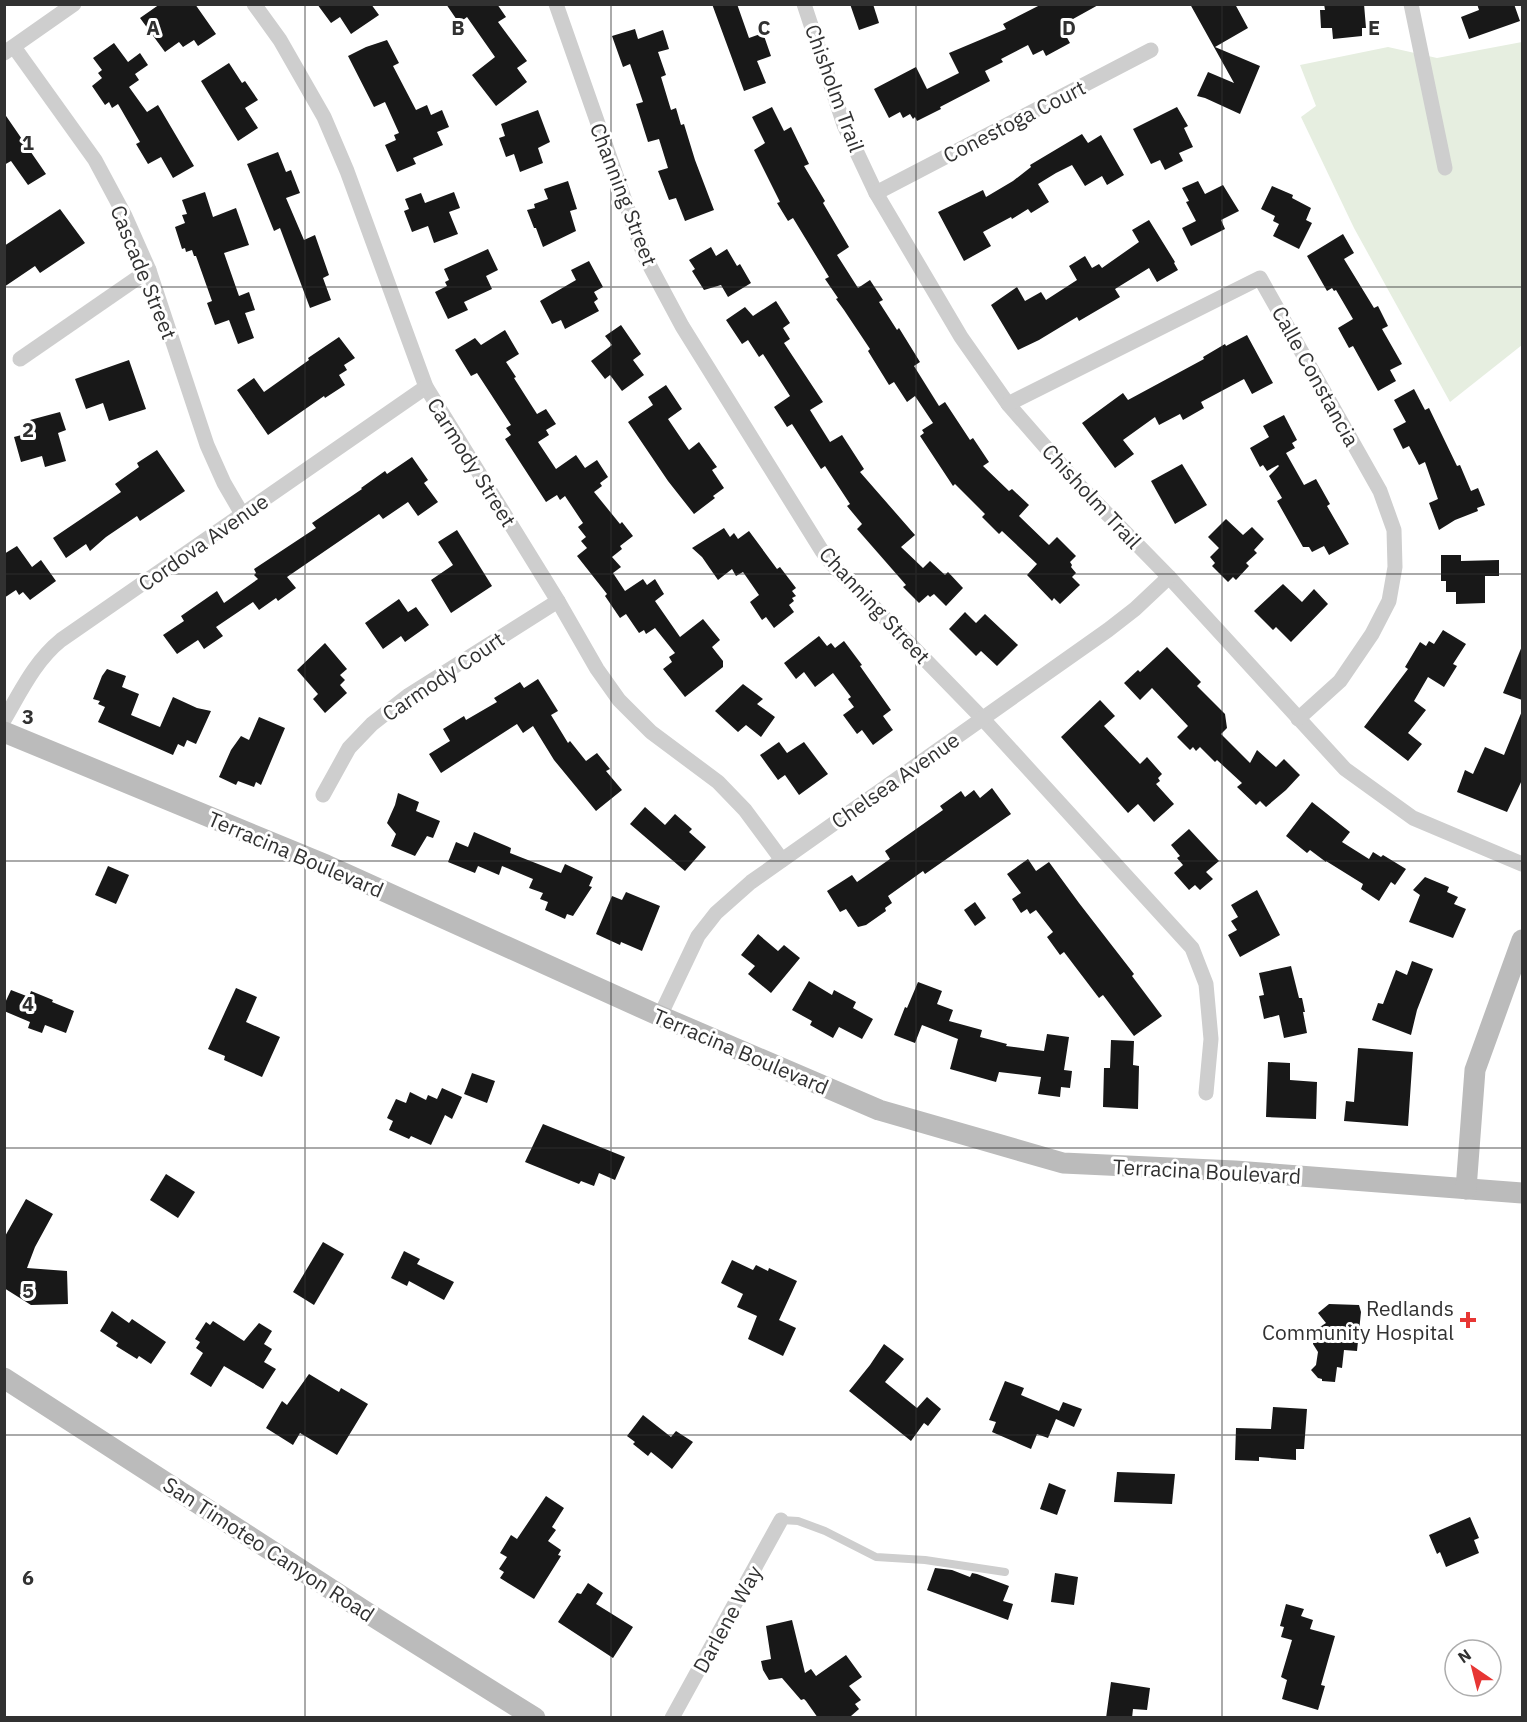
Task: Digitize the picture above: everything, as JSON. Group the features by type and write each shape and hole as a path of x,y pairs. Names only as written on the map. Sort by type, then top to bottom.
{"main road":[{"name":"Terracina Boulevard","path":"4,732 326,865 660,1016 879,1110 1063,1163 1235,1171 1522,1193"},
{"path":"1466,1189 1475,1070 1522,940"},
{"name":"San Timoteo Canyon Road","path":"4,1377 377,1619 535,1718"}],"street":[{"path":"9,50 74,4"},
{"name":"Carmody Street","path":"254,4 280,40 324,117 347,171 426,387 558,601 597,669 619,700 651,732 718,782 745,810 782,860"},
{"name":"Channing Street","path":"556,4 644,255 682,326 822,551 982,718 1192,948 1206,984 1211,1039 1206,1093"},
{"name":"Chisholm Trail","path":"804,4 844,125 876,193 961,337 1008,404 1076,482 1169,577 1345,770 1413,818 1522,864"},
{"path":"1411,4 1445,168"},
{"name":"Cascade Street","path":"9,50 95,160 125,216 149,270 207,445 224,483 242,514"},
{"name":"Conestoga Court","path":"876,193 1152,50"},
{"path":"20,359 149,270"},
{"name":"Calle Constancia","path":"1008,404 1260,278 1380,491 1394,530 1395,567 1389,601 1372,634 1340,681 1298,719"},
{"name":"Cordova Avenue","path":"4,720 37,664 49,650 426,387"},
{"name":"Chelsea Avenue","path":"660,1016 698,936 716,913 751,882 1108,630 1135,609 1169,577"},
{"name":"Carmody Court","path":"323,795 349,748 372,724 409,695 558,601"},
{"name":"Darlene Way","path":"672,1718 781,1520"}],"lane":[{"path":"781,1520 798,1521 825,1531 876,1557 925,1560 1005,1572"}],"shaded area":[{"path":"1522,42 1522,345 1450,402 1354,228 1301,117 1316,106 1300,65 1388,47 1437,58"}],"building":[{"path":"160,4 195,4 216,34 198,46 194,40 183,47 179,42 165,52 140,18"},
{"path":"317,4 371,4 379,15 351,34 340,17 331,23"},
{"path":"446,4 497,4 506,17 498,22 527,61 517,68 527,82 496,106 472,75 495,57 467,17 459,23"},
{"path":"712,4 737,4 749,38 763,33 771,56 757,61 766,83 744,91"},
{"path":"850,4 873,4 879,23 859,30"},
{"path":"1042,4 1100,4 1064,24 1068,33 1065,34 1070,43 1046,56 1043,50 1033,55 1028,45 1001,59 1003,62 985,71 990,81 940,107 941,109 917,121 910,114 903,118 900,112 889,118 874,89 916,67 927,89 959,73 949,53 1006,29 1003,24"},
{"path":"1190,4 1235,4 1248,28 1215,47 1260,66 1240,114 1197,96 1208,72 1234,83"},
{"path":"1324,4 1364,4 1366,28 1362,28 1362,36 1333,39 1332,28 1321,28 1320,10 1325,10"},
{"path":"1477,4 1514,4 1520,21 1469,39 1461,17 1479,10"},
{"path":"635,29 638,39 663,30 669,49 658,52 666,75 661,77 671,110 676,108 681,125 684,124 714,210 685,221 676,198 669,200 658,171 668,168 659,139 648,142 636,104 643,102 630,64 623,67 612,36"},
{"path":"387,40 399,63 393,66 416,110 427,105 431,115 442,110 449,127 437,132 443,145 413,158 416,164 397,172 385,145 396,140 394,135 399,133 385,102 374,107 348,56"},
{"path":"114,43 128,62 140,53 148,65 135,74 139,80 129,87 147,112 158,105 194,166 173,178 161,157 148,164 136,144 140,142 118,104 112,108 109,102 105,105 92,86 102,78 98,73 102,70 93,58"},
{"path":"229,63 242,83 245,81 258,100 245,108 258,128 238,141 201,81"},
{"path":"772,107 784,131 791,127 809,164 804,166 849,247 837,255 858,288 870,280 883,300 879,302 897,330 899,328 920,362 914,366 939,406 945,402 970,440 973,438 989,462 983,466 1009,491 1012,489 1029,505 1019,516 1049,545 1057,537 1076,556 1070,562 1076,573 1072,577 1080,585 1060,604 1054,598 1052,601 1027,575 1037,564 1002,531 999,534 982,517 985,514 955,484 953,486 920,436 924,433 922,430 933,423 915,396 907,402 894,382 889,385 868,351 870,349 836,299 838,298 825,279 829,277 793,218 788,221 777,203 780,202 754,150 765,143 752,117"},
{"path":"1177,107 1188,126 1184,128 1193,147 1179,153 1183,161 1165,170 1160,160 1151,164 1133,129"},
{"path":"538,110 550,142 538,148 543,163 520,172 514,154 506,157 499,138 505,136 501,124"},
{"path":"4,113 46,174 28,185 11,161 4,165"},
{"path":"1082,134 1088,143 1101,135 1124,175 1107,185 1102,176 1085,186 1072,165 1056,173 1038,184 1049,202 1031,213 1028,209 983,232 991,246 964,261 938,212 983,190 986,197 1013,181 1031,167 1030,165"},
{"path":"278,152 286,172 291,170 300,193 286,198 304,240 315,235 329,275 323,278 331,300 310,308 280,228 274,231 247,164"},
{"path":"568,181 577,209 570,211 576,231 543,247 527,210 535,208 534,204 548,199 544,189"},
{"path":"1198,181 1205,194 1223,185 1239,211 1221,220 1225,229 1191,246 1182,228 1196,221 1182,188"},
{"path":"1272,186 1293,195 1292,198 1311,208 1306,220 1312,223 1299,249 1273,236 1279,224 1273,221 1275,216 1261,209"},
{"path":"205,192 213,217 236,208 249,245 224,253 239,296 249,292 255,310 245,313 254,338 238,344 229,320 215,325 207,303 212,301 196,256 192,250 186,252 185,248 182,249 175,227 185,223 182,215 187,214 182,200"},
{"path":"454,192 460,208 449,212 458,234 434,243 428,226 412,232 404,211 409,209 405,199 421,193 425,203"},
{"path":"60,209 85,243 40,273 35,266 4,287 4,246"},
{"path":"1149,220 1178,270 1157,282 1149,268 1115,289 1120,297 1079,321 1077,317 1018,350 991,305 1017,287 1025,301 1041,292 1046,300 1077,280 1069,266 1085,256 1092,268 1099,264 1102,268 1139,242 1132,230"},
{"path":"1343,234 1354,253 1344,259 1374,308 1378,306 1388,326 1382,329 1402,364 1390,370 1396,381 1378,391 1353,346 1349,348 1338,328 1353,319 1336,290 1332,288 1327,291 1307,256"},
{"path":"711,247 716,256 727,249 737,266 740,264 751,283 728,297 721,285 704,290 692,271 695,269 689,260"},
{"path":"488,249 498,270 486,276 492,289 464,302 468,310 448,319 435,292 447,286 445,282 449,280 444,269"},
{"path":"589,261 603,287 594,292 598,299 594,302 599,311 565,329 561,320 552,324 540,301 576,280 571,270"},
{"path":"776,301 790,323 783,328 790,339 784,343 823,402 810,410 830,442 842,435 864,469 860,472 915,535 901,547 923,568 930,561 945,575 948,572 963,588 946,606 934,594 930,597 928,595 919,603 903,587 906,585 857,529 862,524 847,506 850,504 825,466 821,469 792,424 787,427 774,407 790,396 763,354 759,357 748,340 742,344 726,320 745,307 753,316"},
{"path":"621,325 641,354 633,360 644,375 622,391 610,375 605,379 591,361 612,345 605,336"},
{"path":"505,330 519,354 506,362 516,377 514,378 537,414 546,409 556,424 546,430 549,435 538,442 556,469 576,455 585,468 597,460 608,477 594,492 633,536 620,546 622,549 612,557 621,567 613,573 625,591 643,579 647,585 655,579 664,594 655,601 680,637 703,619 720,640 712,647 723,661 723,667 685,697 663,669 672,662 669,657 675,653 655,628 646,634 644,630 639,633 626,614 620,618 605,596 607,594 577,556 587,548 581,541 586,537 578,527 583,523 565,496 560,500 557,495 546,502 505,439 511,435 506,428 511,425 477,373 471,376 455,350 475,338 481,345"},
{"path":"1247,335 1273,383 1252,394 1244,379 1201,402 1204,408 1183,420 1180,414 1159,425 1155,417 1123,440 1134,454 1115,468 1082,423 1123,393 1128,400 1204,359 1203,357 1225,344 1226,346"},
{"path":"339,337 355,358 344,365 347,370 339,375 345,385 325,398 324,396 268,435 237,390 254,378 264,392"},
{"path":"129,360 146,409 109,421 103,403 86,409 75,379"},
{"path":"666,385 682,409 668,419 689,450 699,442 717,467 712,470 724,488 694,514 668,481 628,422 653,405 648,397"},
{"path":"1414,389 1425,410 1429,408 1457,466 1460,465 1471,491 1478,488 1485,505 1477,508 1478,511 1455,520 1439,530 1429,503 1438,499 1425,462 1419,465 1409,446 1403,449 1393,429 1406,422 1394,400"},
{"path":"60,412 66,430 58,433 66,461 45,467 42,456 21,462 14,437 29,433 27,426 31,425 30,420"},
{"path":"1284,415 1297,440 1292,443 1295,448 1286,453 1304,485 1316,479 1330,504 1327,506 1349,544 1329,555 1324,546 1312,552 1309,547 1303,547 1277,501 1282,498 1269,476 1279,466 1267,471 1263,465 1260,467 1250,448 1269,437 1263,426"},
{"path":"157,450 185,491 140,521 137,516 90,551 86,544 66,558 53,538 121,492 115,484 139,467 137,463"},
{"path":"412,457 428,480 424,483 438,502 418,516 408,502 383,519 379,514 287,577 296,588 278,601 276,598 259,610 253,602 216,627 223,636 204,649 198,640 177,654 163,635 184,621 181,616 217,591 224,603 258,579 254,575 256,573 254,569 316,528 312,523 385,471 387,474"},
{"path":"1182,464 1207,505 1175,524 1151,481"},
{"path":"1226,519 1243,535 1252,527 1264,539 1254,550 1257,553 1246,563 1249,566 1236,580 1233,577 1228,582 1212,566 1215,563 1210,557 1219,548 1208,537"},
{"path":"724,528 730,537 734,533 738,539 749,531 777,569 780,567 796,588 792,591 796,596 792,598 794,601 789,605 794,612 774,628 766,617 762,620 750,602 759,595 743,572 736,576 732,569 718,580 702,557 692,548"},
{"path":"457,530 492,586 451,613 431,580 453,565 438,542"},
{"path":"17,546 32,567 41,560 56,581 30,600 23,592 19,595 16,590 4,598 4,554"},
{"path":"1441,555 1461,555 1461,561 1499,560 1499,576 1485,576 1485,603 1456,604 1456,592 1446,592 1446,581 1441,581"},
{"path":"1283,584 1302,602 1314,589 1328,604 1291,642 1276,627 1273,630 1254,611"},
{"path":"399,599 408,612 416,607 429,625 405,642 401,636 383,649 365,623"},
{"path":"965,612 976,623 985,614 1018,645 997,666 981,651 976,656 949,629"},
{"path":"1443,630 1466,644 1453,664 1457,666 1444,687 1428,677 1414,701 1426,710 1408,733 1422,744 1408,761 1364,727 1408,669 1405,667 1420,642 1426,646 1429,641 1434,644"},
{"path":"819,636 827,646 831,643 835,648 844,641 891,710 883,716 893,730 873,745 862,730 857,734 843,715 854,707 848,699 851,697 833,673 815,687 804,672 796,679 784,663"},
{"path":"325,643 347,669 340,675 345,680 340,685 347,693 325,713 313,699 318,694 297,670"},
{"path":"1522,646 1522,700 1503,693"},
{"path":"1167,647 1201,682 1197,686 1225,714 1227,728 1221,734 1250,763 1257,750 1276,767 1284,759 1300,775 1266,807 1260,801 1256,805 1237,787 1242,783 1217,760 1215,762 1200,747 1196,751 1193,747 1190,750 1177,737 1188,726 1152,688 1140,700 1124,683 1138,670 1140,672"},
{"path":"107,669 126,676 122,687 139,694 131,715 160,727 173,697 197,708 211,711 196,744 187,740 184,747 178,744 173,755 98,722 105,707 98,704 100,701 93,699"},
{"path":"538,679 558,711 551,715 568,743 570,741 586,761 597,753 610,769 606,771 622,790 596,811 554,760 533,726 523,733 517,724 441,773 429,754 450,741 443,729 464,716 466,720 497,702 494,698 520,682 524,688"},
{"path":"743,684 763,699 757,704 775,717 761,737 746,725 738,732 715,711"},
{"path":"1100,700 1115,716 1104,726 1140,764 1147,757 1162,774 1158,778 1160,781 1156,784 1174,804 1154,822 1138,804 1128,813 1061,737"},
{"path":"1522,711 1522,780 1507,812 1457,792 1465,770 1473,774 1485,747 1504,755"},
{"path":"259,717 285,728 261,785 256,782 254,787 238,781 236,785 219,777 231,750 241,736 249,740"},
{"path":"779,742 787,753 804,742 828,774 799,795 785,775 778,780 760,755"},
{"path":"992,788 1011,814 925,874 923,871 888,896 892,903 885,908 886,911 866,925 858,927 846,909 840,912 827,891 852,875 857,882 890,859 885,851 943,810 940,806 961,791 965,797 974,790 980,798"},
{"path":"398,793 419,802 416,811 440,821 433,838 427,836 415,856 391,846 396,834 387,823"},
{"path":"1312,802 1350,832 1342,842 1369,859 1373,852 1381,857 1383,855 1406,869 1395,885 1391,882 1379,901 1361,889 1363,884 1310,850 1307,853 1286,836"},
{"path":"645,807 665,825 675,814 692,829 689,832 706,847 685,871 630,824"},
{"path":"1189,829 1219,861 1206,872 1213,879 1200,890 1195,885 1189,890 1174,873 1183,865 1177,858 1180,856 1171,845"},
{"path":"474,832 511,848 510,853 561,873 565,864 593,877 589,886 592,887 573,916 567,914 565,919 545,910 548,902 540,899 543,893 529,888 533,879 502,866 499,875 478,866 475,873 448,862 456,842 468,847"},
{"path":"1028,859 1036,871 1049,862 1134,974 1132,976 1162,1016 1134,1036 1103,995 1099,998 1064,952 1060,955 1047,937 1053,932 1036,910 1030,914 1027,909 1021,913 1012,899 1021,893 1007,874"},
{"path":"108,866 129,875 116,904 95,895"},
{"path":"1425,877 1449,887 1447,892 1458,897 1454,904 1466,909 1453,938 1409,922 1420,895 1413,890"},
{"path":"1257,890 1280,935 1240,957 1228,935 1237,930 1231,921 1238,917 1231,905"},
{"path":"626,892 660,906 642,951 621,942 620,945 596,934 612,896 622,900"},
{"path":"975,902 986,918 975,926 964,910"},
{"path":"758,934 778,951 784,945 800,958 771,993 748,974 755,966 741,955"},
{"path":"1412,961 1433,969 1417,1010 1411,1035 1372,1020 1378,1003 1383,1004 1396,970 1407,975"},
{"path":"1291,966 1299,998 1302,998 1307,1033 1284,1038 1279,1015 1264,1019 1259,996 1264,995 1259,973"},
{"path":"809,981 832,995 834,990 856,1002 853,1008 873,1019 862,1039 839,1027 833,1038 810,1025 812,1021 792,1010"},
{"path":"918,982 942,991 937,1004 953,1010 949,1021 982,1030 980,1037 1007,1044 1006,1046 1044,1051 1047,1034 1069,1037 1064,1070 1072,1071 1070,1088 1061,1087 1060,1097 1038,1094 1041,1077 999,1072 996,1082 950,1069 958,1039 922,1025 915,1043 894,1035"},
{"path":"236,988 257,997 246,1022 280,1037 262,1077 224,1060 225,1056 208,1049"},
{"path":"11,990 29,997 31,991 74,1011 66,1033 45,1025 42,1033 28,1028 30,1022 4,1011 4,1005"},
{"path":"1111,1040 1134,1041 1133,1065 1139,1066 1138,1109 1103,1107 1104,1068 1110,1068"},
{"path":"1358,1048 1413,1052 1408,1126 1344,1121 1346,1101 1354,1102"},
{"path":"1268,1062 1290,1063 1290,1080 1317,1082 1316,1119 1266,1117"},
{"path":"472,1073 495,1081 487,1103 464,1094"},
{"path":"442,1088 462,1097 452,1119 445,1115 431,1145 389,1130 393,1121 387,1118 396,1099 406,1103 410,1092 426,1100 428,1095 437,1099"},
{"path":"543,1124 625,1157 615,1180 599,1173 594,1186 581,1181 579,1184 525,1162"},
{"path":"166,1174 195,1192 178,1218 150,1200"},
{"path":"26,1199 53,1214 35,1247 27,1268 67,1271 68,1304 31,1305 4,1288 4,1238"},
{"path":"323,1242 344,1254 314,1305 293,1292"},
{"path":"404,1251 420,1259 417,1264 454,1282 444,1300 409,1281 407,1286 391,1278"},
{"path":"732,1260 753,1270 756,1265 768,1271 769,1268 797,1281 779,1320 796,1328 783,1356 748,1339 757,1316 737,1307 743,1294 721,1283"},
{"path":"1329,1304 1359,1305 1361,1312 1357,1351 1344,1350 1342,1368 1337,1367 1335,1382 1322,1381 1311,1370 1316,1365 1318,1352 1313,1344 1314,1331 1326,1323 1318,1313"},
{"path":"112,1311 129,1323 132,1319 166,1342 151,1364 139,1356 137,1359 116,1346 118,1343 100,1331"},
{"path":"213,1321 244,1341 259,1323 272,1331 264,1344 272,1349 264,1362 276,1369 263,1389 224,1366 211,1387 190,1374 203,1353 196,1348 200,1342 195,1339 206,1322 210,1325"},
{"path":"884,1344 904,1359 885,1382 917,1408 927,1397 941,1409 928,1426 924,1423 911,1441 849,1391"},
{"path":"309,1374 339,1392 341,1388 368,1404 337,1455 300,1433 293,1445 266,1428 282,1401 287,1405"},
{"path":"1005,1381 1024,1388 1021,1395 1059,1411 1063,1402 1082,1409 1074,1427 1056,1419 1048,1438 1037,1434 1031,1449 992,1432 996,1422 989,1420"},
{"path":"1273,1407 1307,1409 1304,1449 1296,1449 1296,1460 1259,1457 1259,1461 1235,1460 1236,1428 1271,1429"},
{"path":"643,1415 671,1437 676,1431 693,1442 672,1469 651,1452 648,1456 627,1436"},
{"path":"1117,1472 1175,1474 1172,1504 1114,1502"},
{"path":"1049,1483 1066,1490 1057,1515 1040,1509"},
{"path":"546,1496 564,1508 552,1527 556,1530 548,1541 561,1550 558,1555 561,1556 534,1599 500,1578 504,1572 499,1569 507,1557 500,1553 511,1535 517,1539"},
{"path":"1470,1517 1479,1538 1474,1540 1479,1553 1446,1567 1440,1552 1437,1554 1429,1535"},
{"path":"935,1568 952,1570 970,1577 972,1573 977,1574 1009,1586 1003,1601 1013,1604 1008,1620 927,1590"},
{"path":"1055,1573 1078,1577 1074,1605 1051,1602"},
{"path":"588,1583 603,1593 596,1604 633,1627 613,1658 558,1622 577,1593 581,1594"},
{"path":"1286,1604 1304,1609 1301,1616 1313,1620 1310,1629 1335,1636 1321,1685 1325,1686 1318,1710 1282,1699 1287,1680 1281,1677 1292,1640 1281,1637 1284,1627 1280,1626"},
{"path":"792,1620 805,1673 811,1669 816,1676 846,1655 862,1677 849,1686 861,1700 855,1704 859,1709 851,1716 818,1718 806,1701 801,1700 782,1678 769,1680 761,1661 771,1659 766,1626"},
{"path":"1111,1682 1150,1688 1147,1710 1133,1709 1132,1718 1106,1718"}],"place":[{"name":"Redlands Community Hospital","path":"1468,1320"}]}
